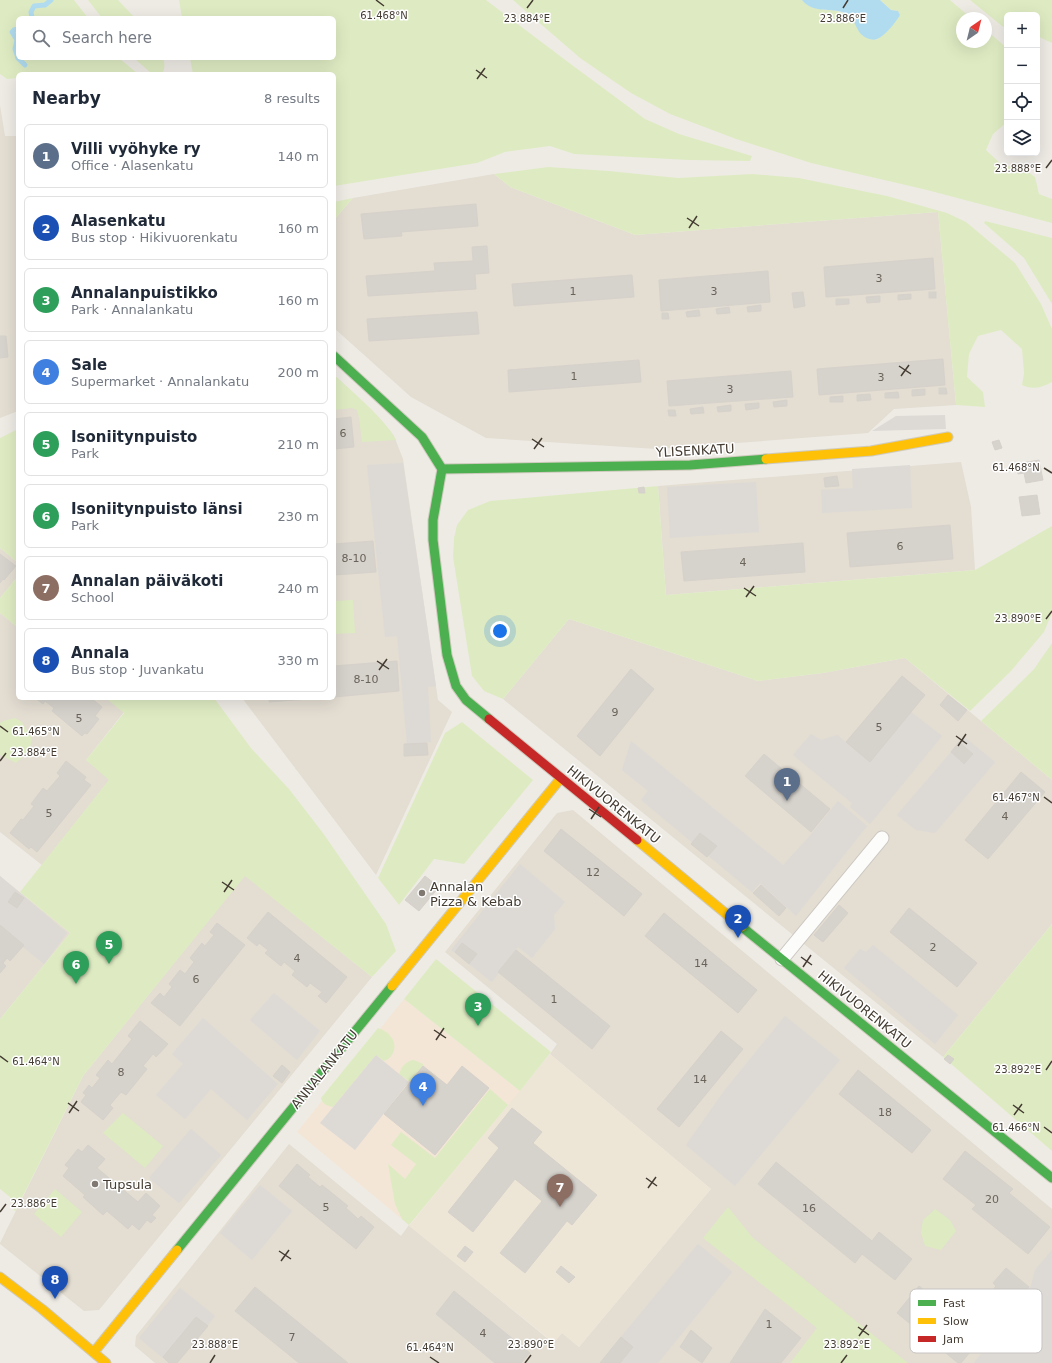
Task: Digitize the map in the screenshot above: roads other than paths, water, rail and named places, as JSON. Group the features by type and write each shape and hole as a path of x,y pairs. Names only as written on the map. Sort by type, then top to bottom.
{"street":[{"path":"336,358 422,437 442,469"},
{"name":"YLISENKATU","path":"442,469 690,465 871,451 948,437"},
{"name":"HIKIVUORENKATU","path":"442,469 433,520 433,540 448,655 456,686 466,700 1052,1178"},
{"name":"ANNALANKATU","path":"93,1358 561,778"},
{"path":"782,959 882,838"},
{"path":"0,1277 93,1358 106,1363"}],"water":[{"path":"802,0 880,0 891,10 898,11 900,15 887,32 875,40 862,35 853,20 847,14 810,7"}],"waterway":[{"path":"32,16 31,12 34,6 45,5 51,0"},
{"path":"16,30 12,32 16,38"},
{"path":"16,44 16,52"},
{"path":"20,60 25,65"}],"place":[{"name":"Villi vyöhyke ry","path":"787,801"},
{"name":"Annalan Pizza & Kebab","path":"422,893"},
{"name":"Alasenkatu","path":"738,938"},
{"name":"Isoniitynpuisto","path":"109,964"},
{"name":"Isoniitynpuisto länsi","path":"76,984"},
{"name":"Annalanpuistikko","path":"478,1026"},
{"name":"Sale","path":"423,1106"},
{"name":"Tupsula","path":"95,1184"},
{"name":"Annalan päiväkoti","path":"560,1207"},
{"name":"Annala","path":"55,1299"}]}
